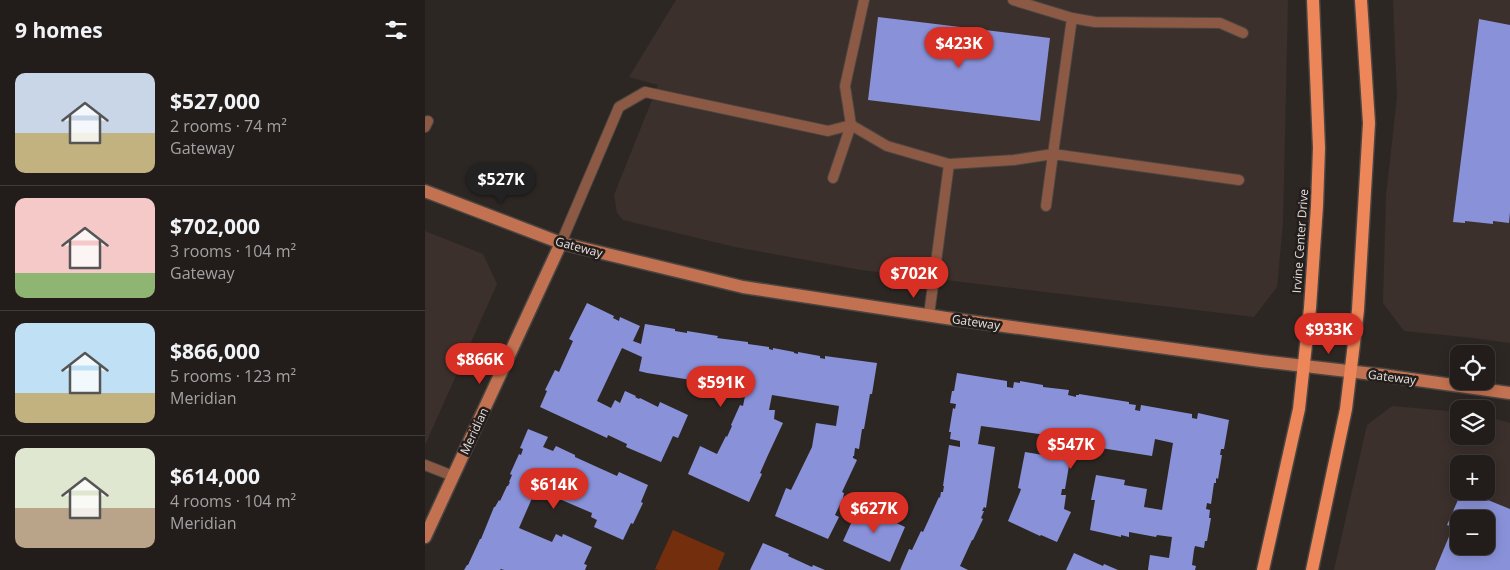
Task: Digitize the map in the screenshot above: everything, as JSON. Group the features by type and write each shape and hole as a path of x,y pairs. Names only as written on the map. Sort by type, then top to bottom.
{"main road":[{"name":"Irvine Center Drive","path":"1263,570 1299,409 1305,366 1317,206 1319,148 1313,0"},
{"path":"1312,570 1346,409 1358,310 1369,123 1361,0"}],"street":[{"name":"Gateway","path":"425,191 561,244 743,287 1261,361 1510,393"},
{"name":"Meridian","path":"425,537 561,244"}],"lane":[{"path":"833,178 851,125 845,86 864,0"},
{"path":"1013,0 1073,18 1095,22 1220,23 1243,33"},
{"path":"1046,206 1073,18"},
{"path":"561,244 619,107 645,92 828,131 851,125 887,146 949,164 1014,160 1053,154 1239,180"},
{"path":"929,315 949,164"},
{"path":"425,465 453,476"}],"shaded area":[{"path":"676,0 1288,0 1283,223 1277,287 1254,317 861,270 735,247 623,220 617,213 614,195 658,85 629,77"},
{"path":"1393,0 1510,0 1510,343 1404,331 1383,303 1386,196 1397,97"},
{"path":"425,231 483,254 497,284 425,445"},
{"path":"1392,406 1450,411 1450,445 1495,445 1495,419 1510,423 1510,570 1334,570 1367,425"},
{"path":"673,530 725,553 718,570 655,569"}],"building":[{"path":"878,17 1050,38 1040,121 868,100"},
{"path":"1479,19 1510,25 1509,223 1493,221 1493,224 1465,221 1465,223 1453,222"},
{"path":"587,303 614,316 613,318 619,321 620,317 640,326 633,341 641,344 645,324 687,333 687,331 718,336 717,338 748,342 748,344 769,347 769,349 773,350 773,348 798,354 798,352 820,356 820,358 825,359 825,356 877,363 859,449 855,448 853,456 857,460 842,492 844,493 843,498 835,515 839,517 828,539 775,516 786,488 791,490 812,447 816,423 836,426 839,406 772,395 769,410 775,410 774,419 783,423 749,502 688,474 700,446 717,454 727,437 740,405 743,406 748,373 725,369 723,385 647,373 639,371 642,357 622,348 597,401 611,408 615,400 620,403 625,391 658,407 660,402 688,415 678,438 673,436 661,462 626,447 627,444 608,435 607,438 540,407 547,391 545,390 555,370 559,372 573,341 569,339"},
{"path":"957,373 1007,381 1007,387 1013,388 1014,382 1020,383 1020,381 1043,385 1043,387 1069,390 1068,395 1076,397 1079,394 1129,402 1129,404 1136,405 1135,410 1140,411 1141,405 1192,414 1192,418 1197,419 1198,413 1229,420 1224,449 1221,449 1220,455 1222,455 1218,479 1216,478 1216,483 1214,483 1211,504 1207,503 1206,509 1210,510 1209,518 1211,518 1207,541 1205,541 1204,548 1195,546 1194,550 1192,565 1196,566 1195,570 1148,570 1150,555 1169,558 1172,537 1157,535 1156,537 1129,532 1129,537 1121,535 1121,537 1090,530 1095,500 1091,500 1096,475 1125,480 1124,485 1147,489 1144,507 1162,510 1173,443 1155,439 1152,456 1069,443 1069,447 1072,448 1065,489 1062,489 1061,495 1066,495 1064,509 1071,512 1057,542 1008,521 1021,489 1018,488 1025,452 1043,455 1046,435 981,426 978,444 995,447 986,508 984,507 982,511 984,511 981,518 983,519 960,566 968,570 900,570 909,549 912,550 921,531 923,532 940,498 941,492 943,492 949,445 960,447 960,441 950,439 951,432 949,432 953,408 955,409 956,404 950,403"},
{"path":"528,429 548,437 543,447 553,451 556,446 617,476 619,472 648,485 641,502 643,503 623,540 594,527 597,520 591,517 592,513 536,489 519,528 552,542 556,534 562,537 563,534 592,547 584,564 587,565 585,570 464,570 481,539 494,507 500,501 510,482 512,475 510,474 519,454 521,455 523,449 520,448"},
{"path":"1458,500 1488,500 1510,509 1510,570 1435,570 1450,534 1450,555 1495,555 1495,510 1454,510"},
{"path":"859,506 905,527 890,562 843,541"},
{"path":"763,543 789,554 788,556 812,567 813,565 825,570 750,570"},
{"path":"1074,553 1103,566 1104,564 1118,570 1066,570"}]}
